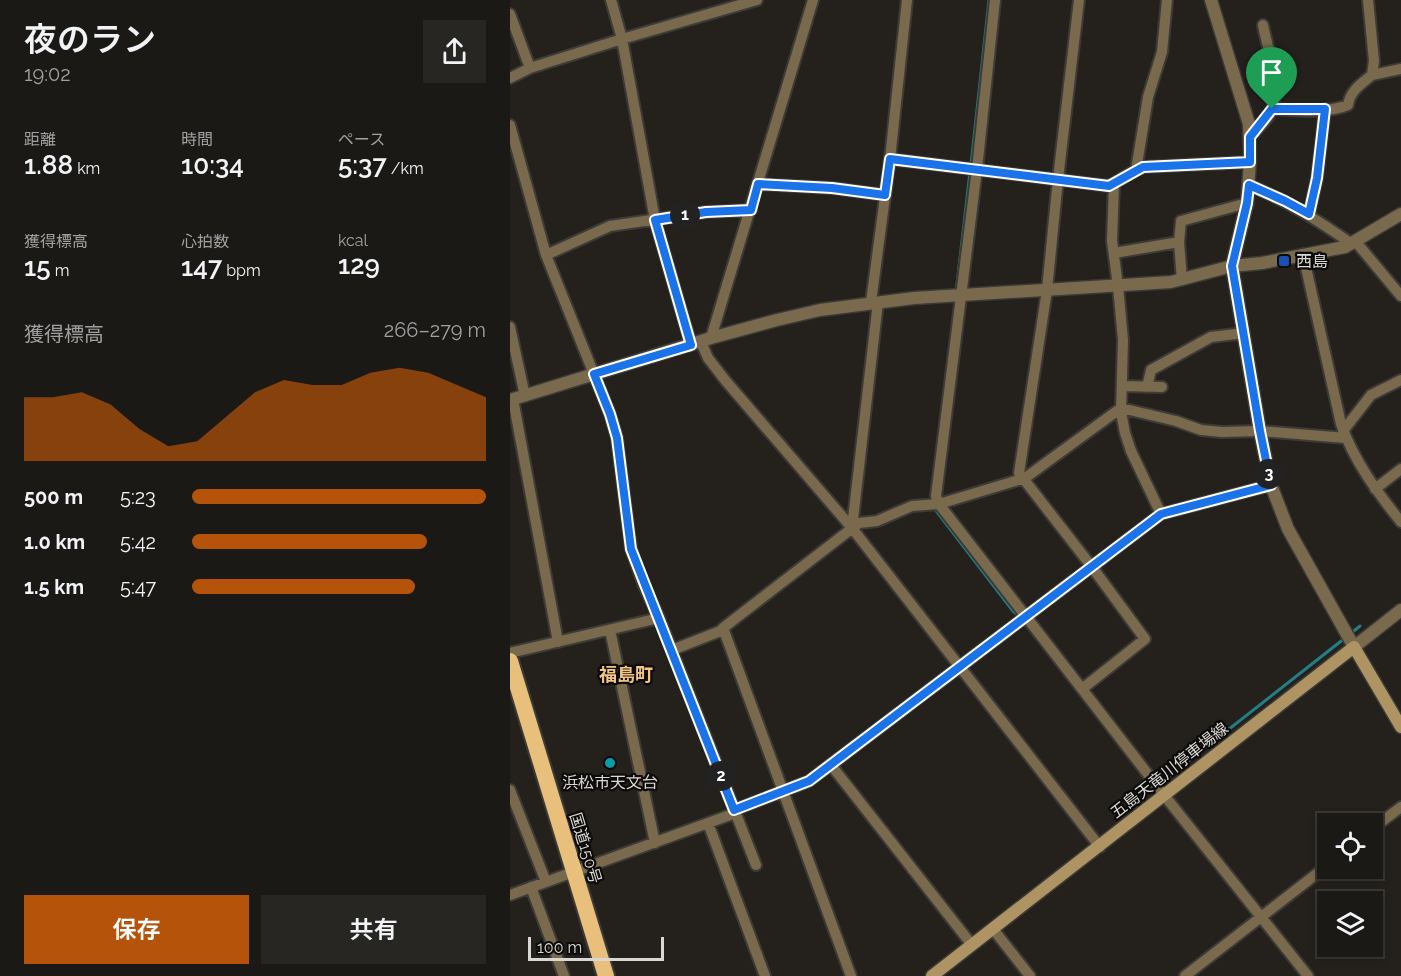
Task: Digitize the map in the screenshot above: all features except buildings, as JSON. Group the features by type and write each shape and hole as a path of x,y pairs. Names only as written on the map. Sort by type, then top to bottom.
{"highway":[{"name":"国道150号","path":"510,661 606,976"}],"main road":[{"path":"1354,647 1401,727"},
{"name":"五島天竜川停車場線","path":"932,976 1354,647"}],"street":[{"path":"611,0 622,39 655,220 708,358 852,528 1100,847"},
{"path":"510,78 530,68 739,3 757,0"},
{"path":"701,342 751,210 775,122 813,0"},
{"path":"852,528 907,0"},
{"path":"995,0 977,169 936,496 939,504 1026,617 1308,976"},
{"path":"1079,0 1047,290 1019,473 1145,639 1082,689"},
{"path":"1136,170 1148,97 1162,52 1167,0"},
{"path":"1211,0 1246,110 1250,137 1247,203 1232,266 1271,485 1288,529 1354,647 1401,610"},
{"path":"1368,0 1374,61 1372,75"},
{"path":"510,14 530,68"},
{"path":"1250,137 1272,109 1274,67 1268,52 1263,25"},
{"path":"1272,109 1341,108 1348,105 1353,91 1372,75 1401,69"},
{"path":"1309,214 1317,178 1325,109"},
{"path":"510,125 546,255 610,414 617,438 631,549 756,865"},
{"path":"890,159 1109,186 1143,167 1250,162"},
{"path":"758,184 832,188 885,195"},
{"path":"1114,184 1112,242 1123,340 1121,408 1131,452 1161,514"},
{"path":"1249,185 1309,214 1354,243 1401,296"},
{"path":"1182,280 1179,242 1181,221 1247,203"},
{"path":"546,255 610,226 706,212 751,210"},
{"path":"516,399 777,320 875,302 1182,280 1232,266 1333,250 1354,243 1401,214"},
{"path":"1113,254 1179,242"},
{"path":"1303,254 1345,434 1375,489 1401,522"},
{"path":"510,327 516,399 558,642"},
{"path":"1147,387 1151,370 1211,337 1244,333"},
{"path":"1345,434 1371,395 1401,380"},
{"path":"1122,386 1162,387"},
{"path":"672,650 723,630 859,524 877,521 912,506 939,504 1025,478 1121,408 1176,421 1201,430 1345,434"},
{"path":"1375,489 1401,469"},
{"path":"510,895 730,815 734,810 809,781 1161,514 1271,485"},
{"path":"510,654 659,618"},
{"path":"610,630 655,843"},
{"path":"723,630 851,976"},
{"path":"831,765 972,945"},
{"path":"510,790 546,882"},
{"path":"1383,821 1401,807"},
{"path":"708,823 765,976"},
{"path":"1185,976 1317,873"},
{"path":"531,887 564,976"},
{"path":"993,929 1030,976"}],"waterway":[{"path":"971,165 989,0"},
{"path":"956,293 970,172"},
{"path":"934,508 1013,611 1021,618"},
{"path":"1350,634 1360,626"},
{"path":"1159,784 1345,638"}],"place":[{"name":"西島","path":"1284,261"},
{"name":"浜松市天文台","path":"610,763"}],"district":[{"name":"福島町","path":"626,675"}],"route":[{"path":"1272,109 1325,109 1323,140 1309,214 1249,185 1232,266 1271,485 1161,514 809,781 734,810 631,549 617,438 594,374 691,345 655,220 706,212 751,210 758,184 832,188 885,195 890,159 1109,186 1143,167 1250,162 1250,137 1272,109"}]}
